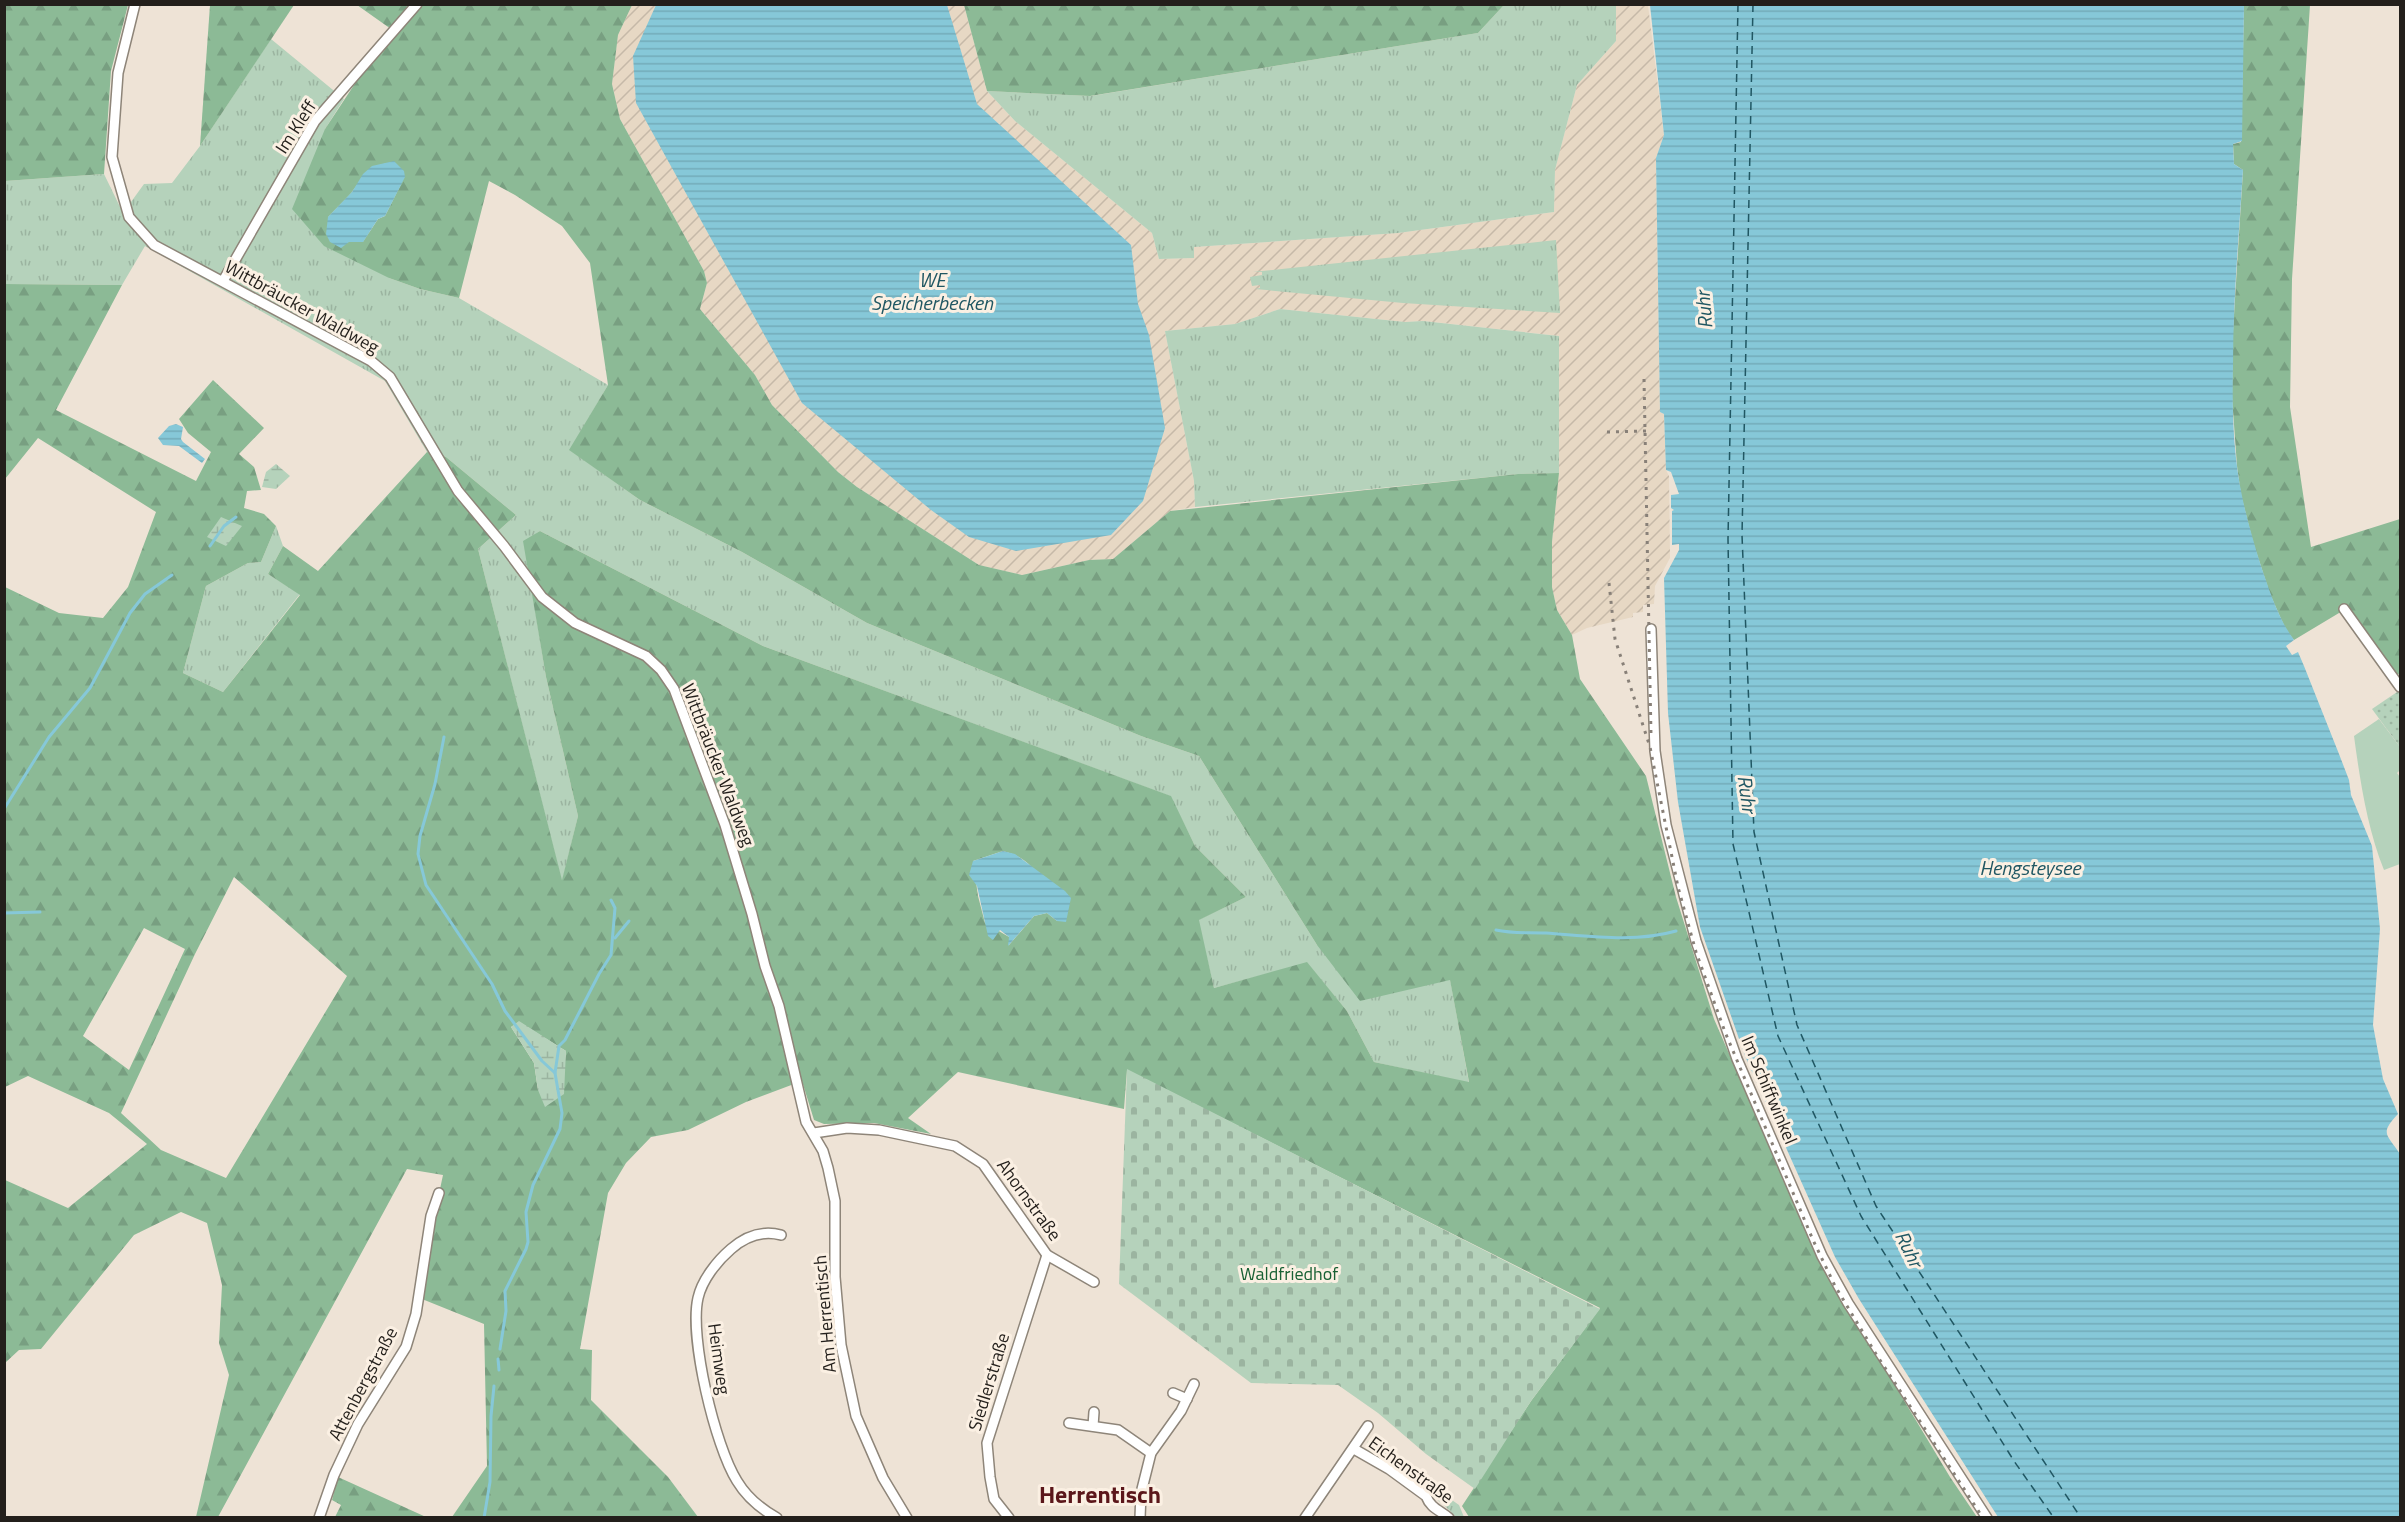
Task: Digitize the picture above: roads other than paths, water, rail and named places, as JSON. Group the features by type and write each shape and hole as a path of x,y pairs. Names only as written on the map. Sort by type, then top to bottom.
{"street":[{"name":"Wittbräucker Waldweg","path":"135,4 118,74 111,157 129,217 154,245 371,362 390,377 458,491 504,546 542,597 575,623 646,656 661,670 674,688 725,825 765,966 779,1006 805,1116 814,1133"},
{"name":"Im Kleff","path":"223,281 315,121 417,4"},
{"path":"2344,609 2400,687"},
{"name":"Im Schiffwinkel","path":"1651,628 1655,751 1666,825 1696,941 1733,1048 1822,1256 1848,1303 1987,1518"},
{"name":"Ahornstraße","path":"814,1133 847,1128 879,1130 955,1146 983,1164 1047,1255 1094,1281"},
{"name":"Am Herrentisch","path":"814,1133 823,1151 835,1202 835,1276 841,1345 856,1416 884,1478 907,1518"},
{"name":"Attenbergstraße","path":"319,1518 334,1475 358,1424 406,1347 416,1314 431,1216 439,1193"},
{"name":"Heimweg","path":"777,1518 744,1492 727,1461 708,1402 700,1359 696,1310 701,1290 723,1256 734,1246 766,1231 781,1235"},
{"name":"Siedlerstraße","path":"1009,1518 994,1499 987,1443 1047,1255"},
{"path":"1140,1518 1141,1493 1151,1453 1174,1422 1194,1384"},
{"path":"1173,1393 1187,1399"},
{"path":"1093,1426 1094,1412"},
{"path":"1069,1423 1118,1430 1151,1453"},
{"path":"1305,1518 1368,1426"},
{"name":"Eichenstraße","path":"1354,1449 1426,1496 1429,1503 1439,1513 1449,1518"}],"water":[{"name":"WE Speicherbecken","path":"656,5 947,5 977,104 1131,245 1138,304 1149,335 1165,428 1143,501 1111,535 1016,551 969,537 931,510 802,403 636,103 633,56"},
{"name":"Hengsteysee","path":"1650,5 2244,5 2242,141 2233,144 2234,164 2243,170 2233,341 2235,447 2242,496 2261,566 2279,614 2294,640 2286,646 2292,655 2298,652 2349,780 2351,795 2372,846 2380,929 2373,1025 2383,1079 2398,1114 2388,1126 2387,1134 2400,1154 2400,1517 1998,1517 1859,1299 1835,1257 1745,1056 1700,927 1678,802 1668,713 1664,578 1679,550 1679,544 1672,545 1672,511 1674,510 1671,508 1671,495 1679,494 1671,472 1666,470 1664,414 1660,412 1656,158 1664,135"},
{"path":"394,161 404,171 405,177 385,216 378,219 363,242 349,242 341,248 330,242 326,234 328,217 352,192 363,174 372,166"},
{"path":"176,424 183,427 181,439 183,442 205,459 202,463 179,446 163,445 158,438 169,426"},
{"path":"1003,851 1015,854 1071,898 1066,922 1057,921 1047,913 1034,916 1008,946 1009,937 1000,930 993,940 988,936 977,886 969,875 973,861"}],"waterway":[{"path":"210,546 224,526 236,517"},
{"path":"4,809 49,737 90,688 130,613 145,594 172,575"},
{"path":"444,737 435,784 420,836 418,854 426,885 492,984 505,1011 542,1061 555,1073"},
{"path":"500,1349 506,1311 505,1291 528,1242 526,1212 533,1185 560,1129 562,1113 555,1073 559,1046 565,1040 611,955 615,908 611,900"},
{"path":"4,913 40,912"},
{"path":"615,938 629,921"},
{"path":"1496,930 1611,938 1644,937 1676,931"},
{"path":"498,1359 499,1370"},
{"path":"484,1518 490,1482 494,1386"}],"railway":[{"path":"1644,379 1651,735"},
{"path":"1607,432 1648,431"},
{"path":"1609,583 1615,639 1650,747 1678,887 1696,952 1725,1032 1813,1240 1835,1286 1876,1354 1983,1518"}],"district":[{"name":"Herrentisch","path":"1100,1495"}],"water label":[{"name":"Ruhr","path":"1704,310"},
{"name":"Ruhr","path":"1747,794"},
{"name":"Ruhr","path":"1909,1249"}],"park label":[{"name":"Waldfriedhof","path":"1289,1274"}]}
